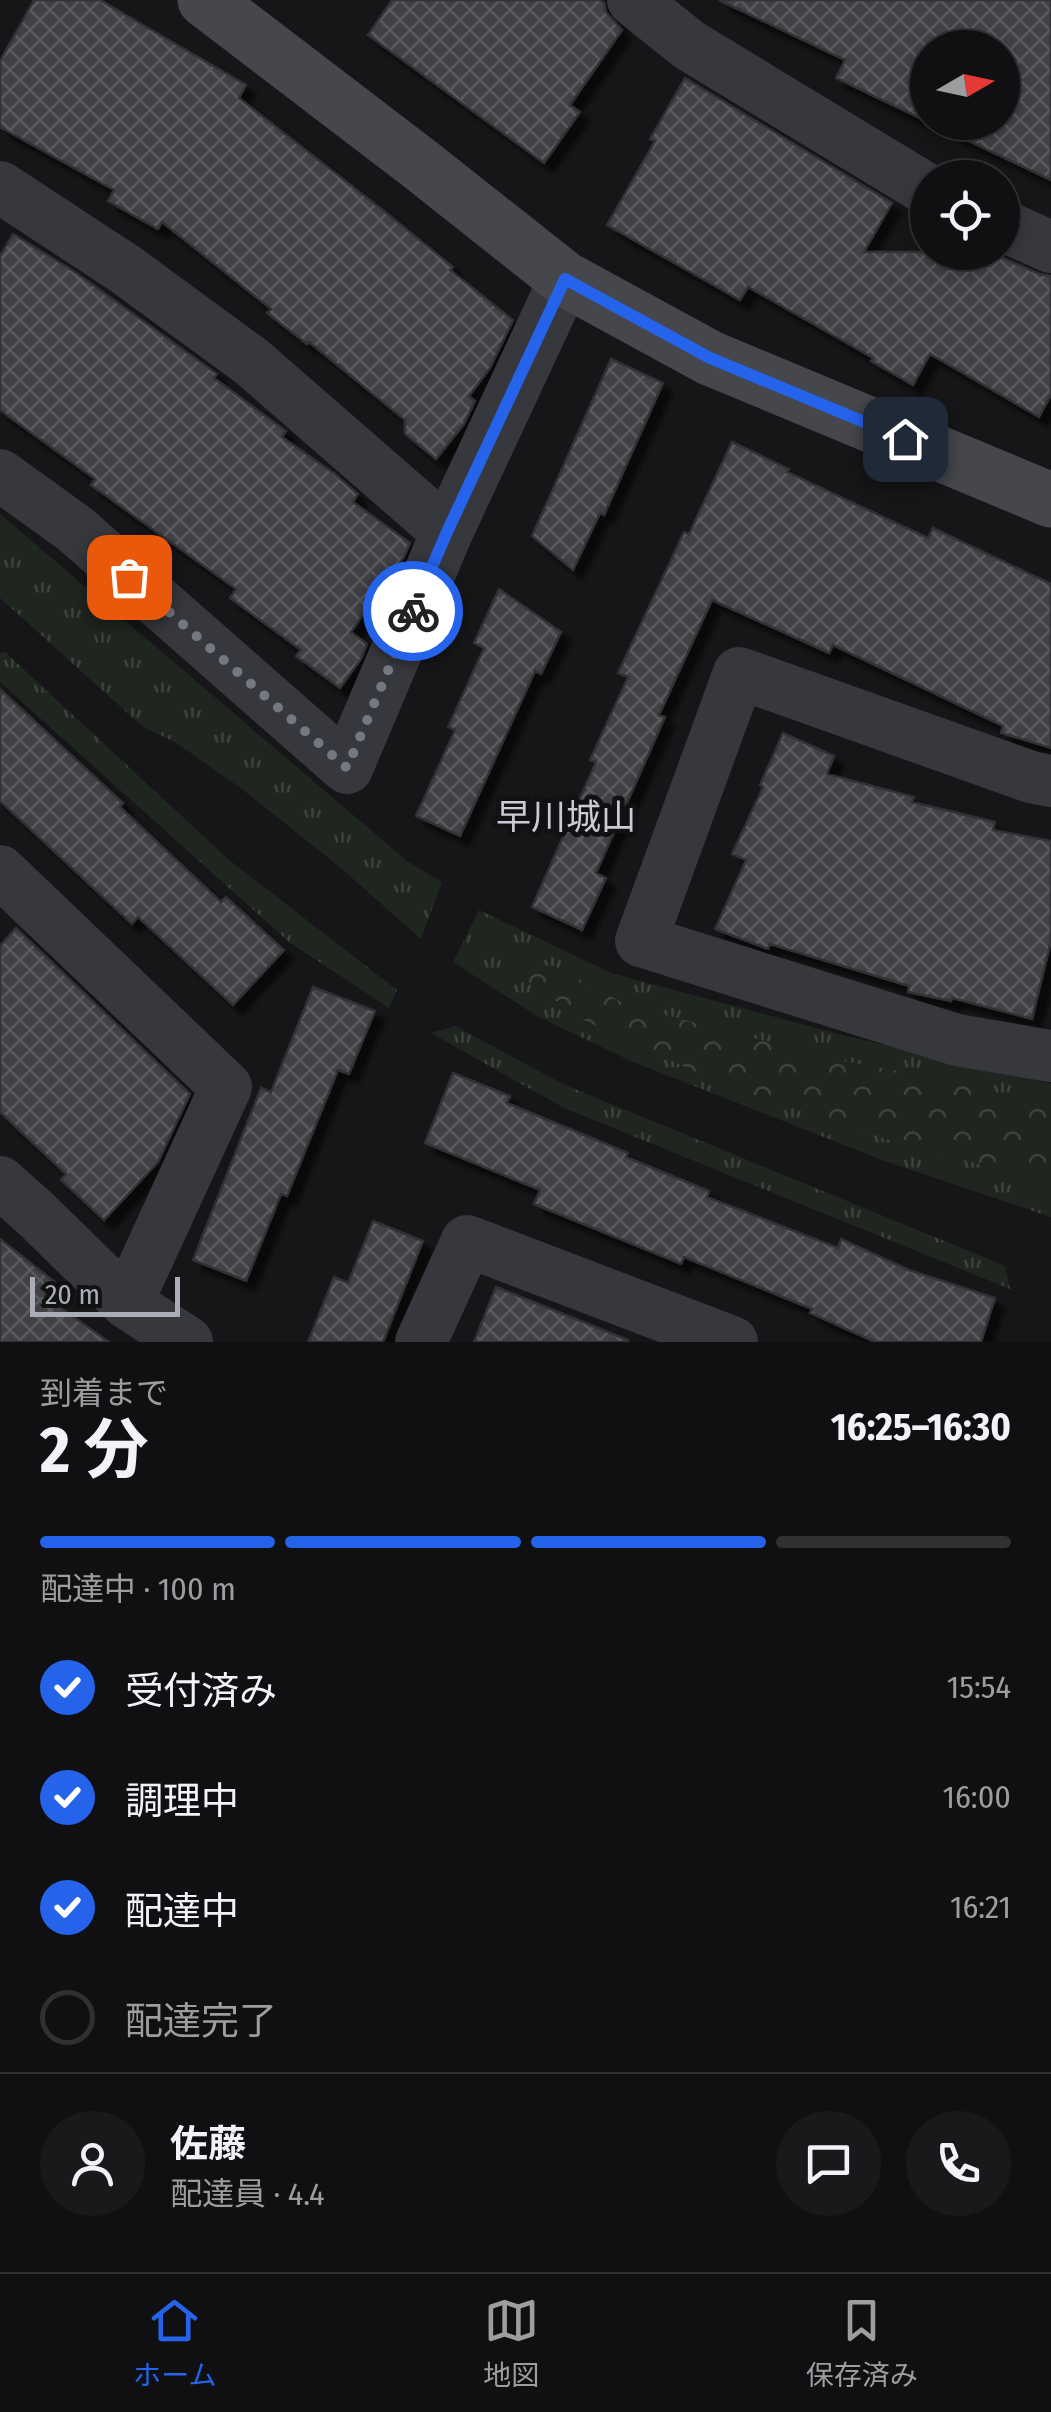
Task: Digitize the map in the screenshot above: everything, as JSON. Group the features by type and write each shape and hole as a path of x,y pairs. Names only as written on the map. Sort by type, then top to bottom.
{"street":[{"path":"205,0 565,279 710,358 1051,500"},
{"path":"633,0 689,46 910,179"},
{"path":"0,186 125,269 252,362 447,532"},
{"path":"1020,233 1051,247"},
{"path":"0,475 75,529 347,768 447,532 565,279"},
{"path":"1051,782 739,673 641,942 957,1040 1051,1056"},
{"path":"0,872 226,1087 127,1303"},
{"path":"0,1182 127,1303 187,1342"},
{"path":"421,1342 467,1241 732,1342"}],"green space":[{"path":"0,514 407,861 442,882 421,939 242,789 175,742 143,727 0,598"},
{"path":"5,652 228,859 397,990 389,1008 289,942 0,682 0,653"},
{"path":"479,910 611,973 846,1036 1051,1084 1051,1217 882,1160 631,1061 537,1016 453,962"},
{"path":"523,963 554,966 627,1005 839,1060 951,1081 1051,1112 1051,1183 902,1144 730,1088 584,1020 528,982"},
{"path":"455,1026 565,1085 1005,1266 1010,1289 564,1108 431,1033"}],"building":[{"path":"34,0 100,0 246,85 239,98 384,211 513,320 490,368 469,396 475,401 464,424 436,459 405,434 405,420 267,313 271,309 162,222 158,229 108,201 114,190 0,127 0,61"},
{"path":"392,0 600,0 622,30 570,105 580,112 544,163 368,35"},
{"path":"719,0 1051,0 1051,180 1020,165 1020,160 1009,160 967,140 1020,140 1020,30 910,30 910,113 836,78 845,60"},
{"path":"685,78 892,203 864,252 910,252 910,270 1020,270 1020,265 1051,276 1051,395 1039,417 930,354 913,385 748,287 740,300 607,225 655,141 650,139"},
{"path":"13,234 75,272 217,374 214,378 286,431 282,437 358,494 353,502 410,543 351,632 367,644 340,688 296,656 301,650 230,598 236,589 91,485 95,479 0,410 0,256"},
{"path":"611,359 663,383 604,515 600,513 573,570 532,536"},
{"path":"732,442 928,538 933,528 1051,584 1051,748 1001,733 1003,726 833,645 829,653 712,600 659,715 665,717 596,873 606,878 582,930 532,907 596,762 590,760 628,677 618,673 684,532 689,534"},
{"path":"499,589 561,632 541,674 535,671 460,836 416,816 455,730 448,727 484,648 474,643"},
{"path":"0,689 123,803 120,807 221,902 226,897 284,950 233,1005 138,917 132,924 0,801"},
{"path":"783,733 834,756 827,774 914,797 912,802 995,822 993,830 1051,841 1051,941 1032,1019 952,998 951,1001 908,992 909,986 770,944 768,949 715,929 746,860 732,854"},
{"path":"16,928 190,1094 158,1162 104,1220 61,1180 66,1174 0,1112 0,946"},
{"path":"313,987 375,1011 349,1074 338,1070 287,1196 281,1194 246,1281 193,1260 261,1088 271,1092"},
{"path":"453,1073 510,1096 507,1103 709,1191 707,1197 838,1248 841,1239 909,1270 995,1298 981,1342 875,1342 810,1313 812,1309 684,1257 681,1264 534,1204 540,1190 425,1143"},
{"path":"373,1221 423,1241 383,1342 308,1342 334,1277 348,1283"},
{"path":"0,1239 55,1282 44,1296 109,1342 0,1342"},
{"path":"496,1287 628,1340 474,1342"}],"way so far":[{"path":"129,577 347,768 413,611"}],"district":[{"name":"早川城山","path":"566,817"}],"route":[{"path":"413,611 565,279 710,358 905,439"}]}
